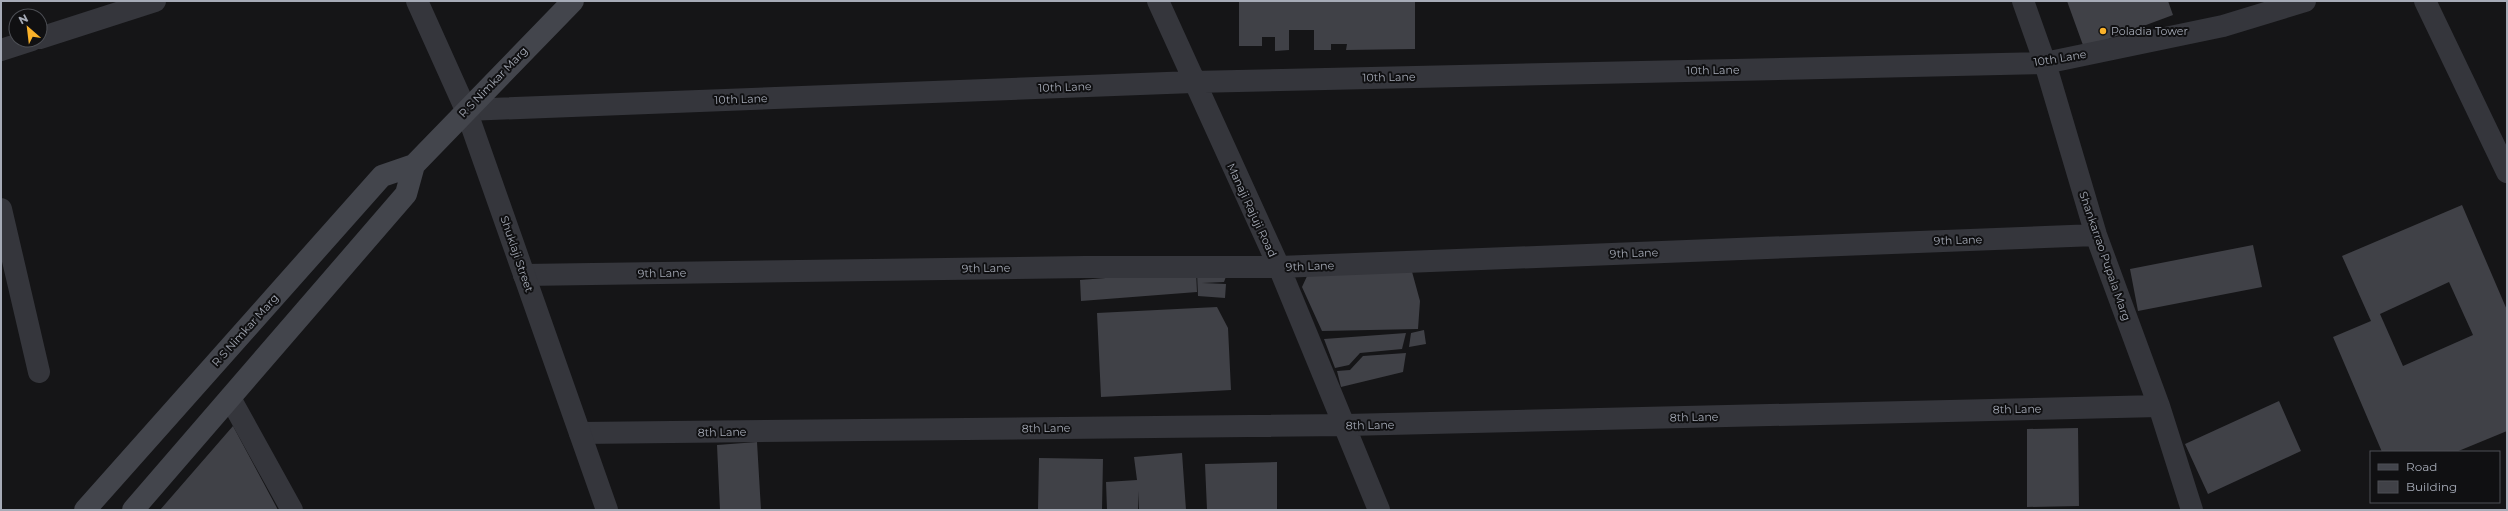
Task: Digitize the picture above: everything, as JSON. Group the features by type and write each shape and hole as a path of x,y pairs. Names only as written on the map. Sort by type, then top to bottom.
{"main road":[{"name":"R S Nimkar Marg","path":"85,510 382,176 414,165 573,1"},
{"name":"R S Nimkar Marg","path":"132,510 406,194 414,165"}],"street":[{"path":"48,35 155,1"},
{"name":"Shuklaji Street","path":"417,1 466,110 607,510"},
{"name":"Manaji Rajuji Road","path":"1158,1 1193,82 1279,267 1346,425 1379,510"},
{"name":"Shankarrao Pupala Marg","path":"2023,1 2045,63 2096,235 2159,406 2192,510"},
{"name":"10th Lane","path":"466,110 1193,82 2045,63 2224,26 2305,1"},
{"path":"2425,1 2507,172"},
{"path":"1,209 39,372"},
{"name":"9th Lane","path":"524,276 1085,267 1279,267 2096,235"},
{"path":"230,398 292,510"},
{"name":"8th Lane","path":"580,433 1346,425 2159,406"}],"building":[{"path":"1239,1 1415,1 1415,49 1346,50 1347,44 1331,44 1331,50 1314,50 1314,30 1289,30 1289,50 1275,51 1275,37 1262,37 1262,46 1239,46"},
{"name":"Poladia Tower","path":"2067,1 2168,1 2173,15 2084,48"},
{"path":"2462,205 2507,310 2507,431 2458,451 2382,451 2333,337 2371,321 2342,256","holes":["2449,282 2473,335 2403,366 2380,314"]},
{"path":"2253,245 2262,287 2138,311 2130,269"},
{"path":"1411,268 1420,301 1418,329 1322,331 1302,287 1308,274"},
{"path":"1196,271 1197,292 1081,301 1080,280"},
{"path":"1228,271 1224,282 1202,283 1226,284 1225,298 1198,296 1197,272"},
{"path":"1217,307 1228,328 1231,390 1101,397 1097,313"},
{"path":"1424,330 1426,344 1409,347 1411,333"},
{"path":"1406,333 1402,349 1360,353 1349,365 1335,368 1324,339"},
{"path":"1406,353 1403,372 1341,387 1337,371 1350,370 1363,356"},
{"path":"2279,401 2301,451 2208,494 2185,444"},
{"path":"233,426 278,510 160,510"},
{"path":"2078,428 2079,506 2027,507 2027,429"},
{"path":"757,442 761,510 720,510 717,445"},
{"path":"1182,453 1186,510 1139,510 1138,491 1138,510 1107,510 1106,482 1137,480 1134,457"},
{"path":"1039,458 1103,459 1102,510 1038,510"},
{"path":"1277,462 1277,510 1207,510 1205,464"}],"place":[{"name":"Poladia Tower","path":"2103,31"}]}
